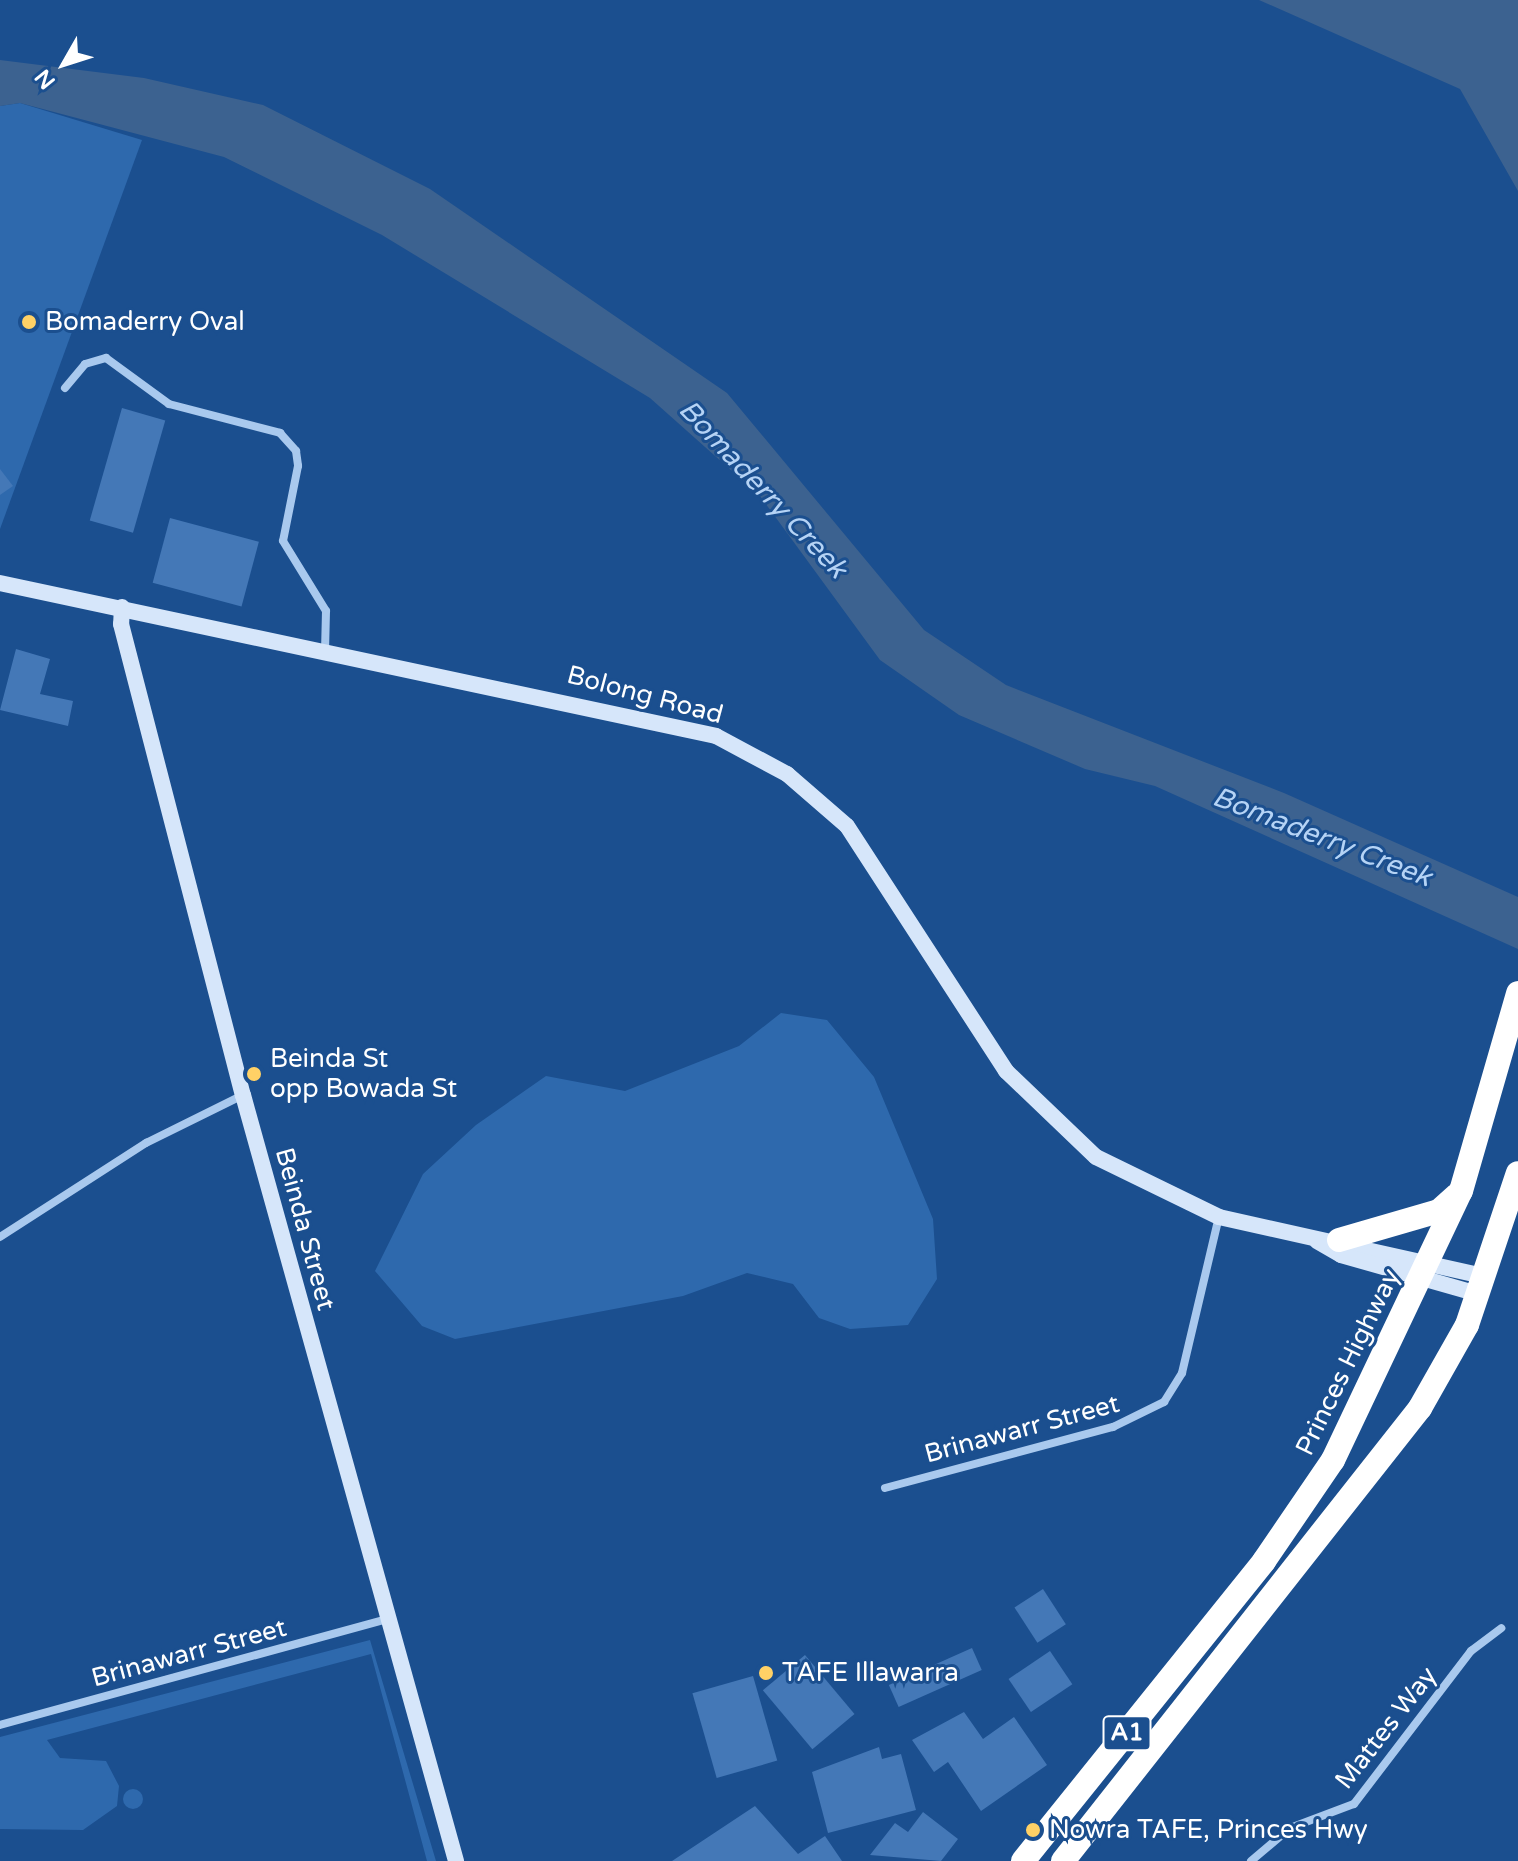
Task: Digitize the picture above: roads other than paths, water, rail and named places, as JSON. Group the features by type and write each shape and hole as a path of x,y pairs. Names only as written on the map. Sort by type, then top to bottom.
{"highway":[{"name":"Princes Highway","path":"1023,1861 1304,1507 1366,1401 1461,1191 1517,995"},
{"name":"A1","path":"1063,1861 1398,1439 1481,1285 1518,1173"},
{"path":"1328,1240 1439,1211 1461,1191"}],"main road":[{"name":"Bolong Road","path":"0,583 652,717 716,736 787,774 877,864 972,1022 1028,1098 1096,1157 1219,1217 1328,1240 1481,1285"},
{"name":"Beinda Street","path":"122,607 121,624 243,1095 456,1861"},
{"name":"Bolong Road","path":"1328,1240 1341,1255 1425,1270"}],"street":[{"path":"65,388 85,364 106,358 169,404 280,433 296,451 298,466 283,541 326,611 325,651"},
{"path":"0,1237 146,1143 243,1095"},
{"name":"Brinawarr Street","path":"885,1488 1113,1427 1164,1402 1182,1373 1219,1217"},
{"name":"Brinawarr Street","path":"0,1725 388,1619"},
{"name":"Mattes Way","path":"1251,1861 1290,1828 1354,1804 1471,1651 1501,1628"}],"water":[{"path":"1259,0 1518,0 1518,191 1460,89"},
{"name":"Bomaderry Creek","path":"0,60 144,78 263,105 430,189 727,393 924,630 1006,685 1284,793 1518,897 1518,949 1155,786 1085,769 959,715 880,660 760,496 650,398 382,235 224,157 20,103 0,106"}],"place":[{"name":"Bomaderry Oval","path":"29,322"},
{"name":"Beinda St opp Bowada St","path":"254,1074"},
{"name":"TAFE Illawarra","path":"766,1673"},
{"name":"Nowra TAFE, Princes Hwy","path":"1033,1830"}]}
